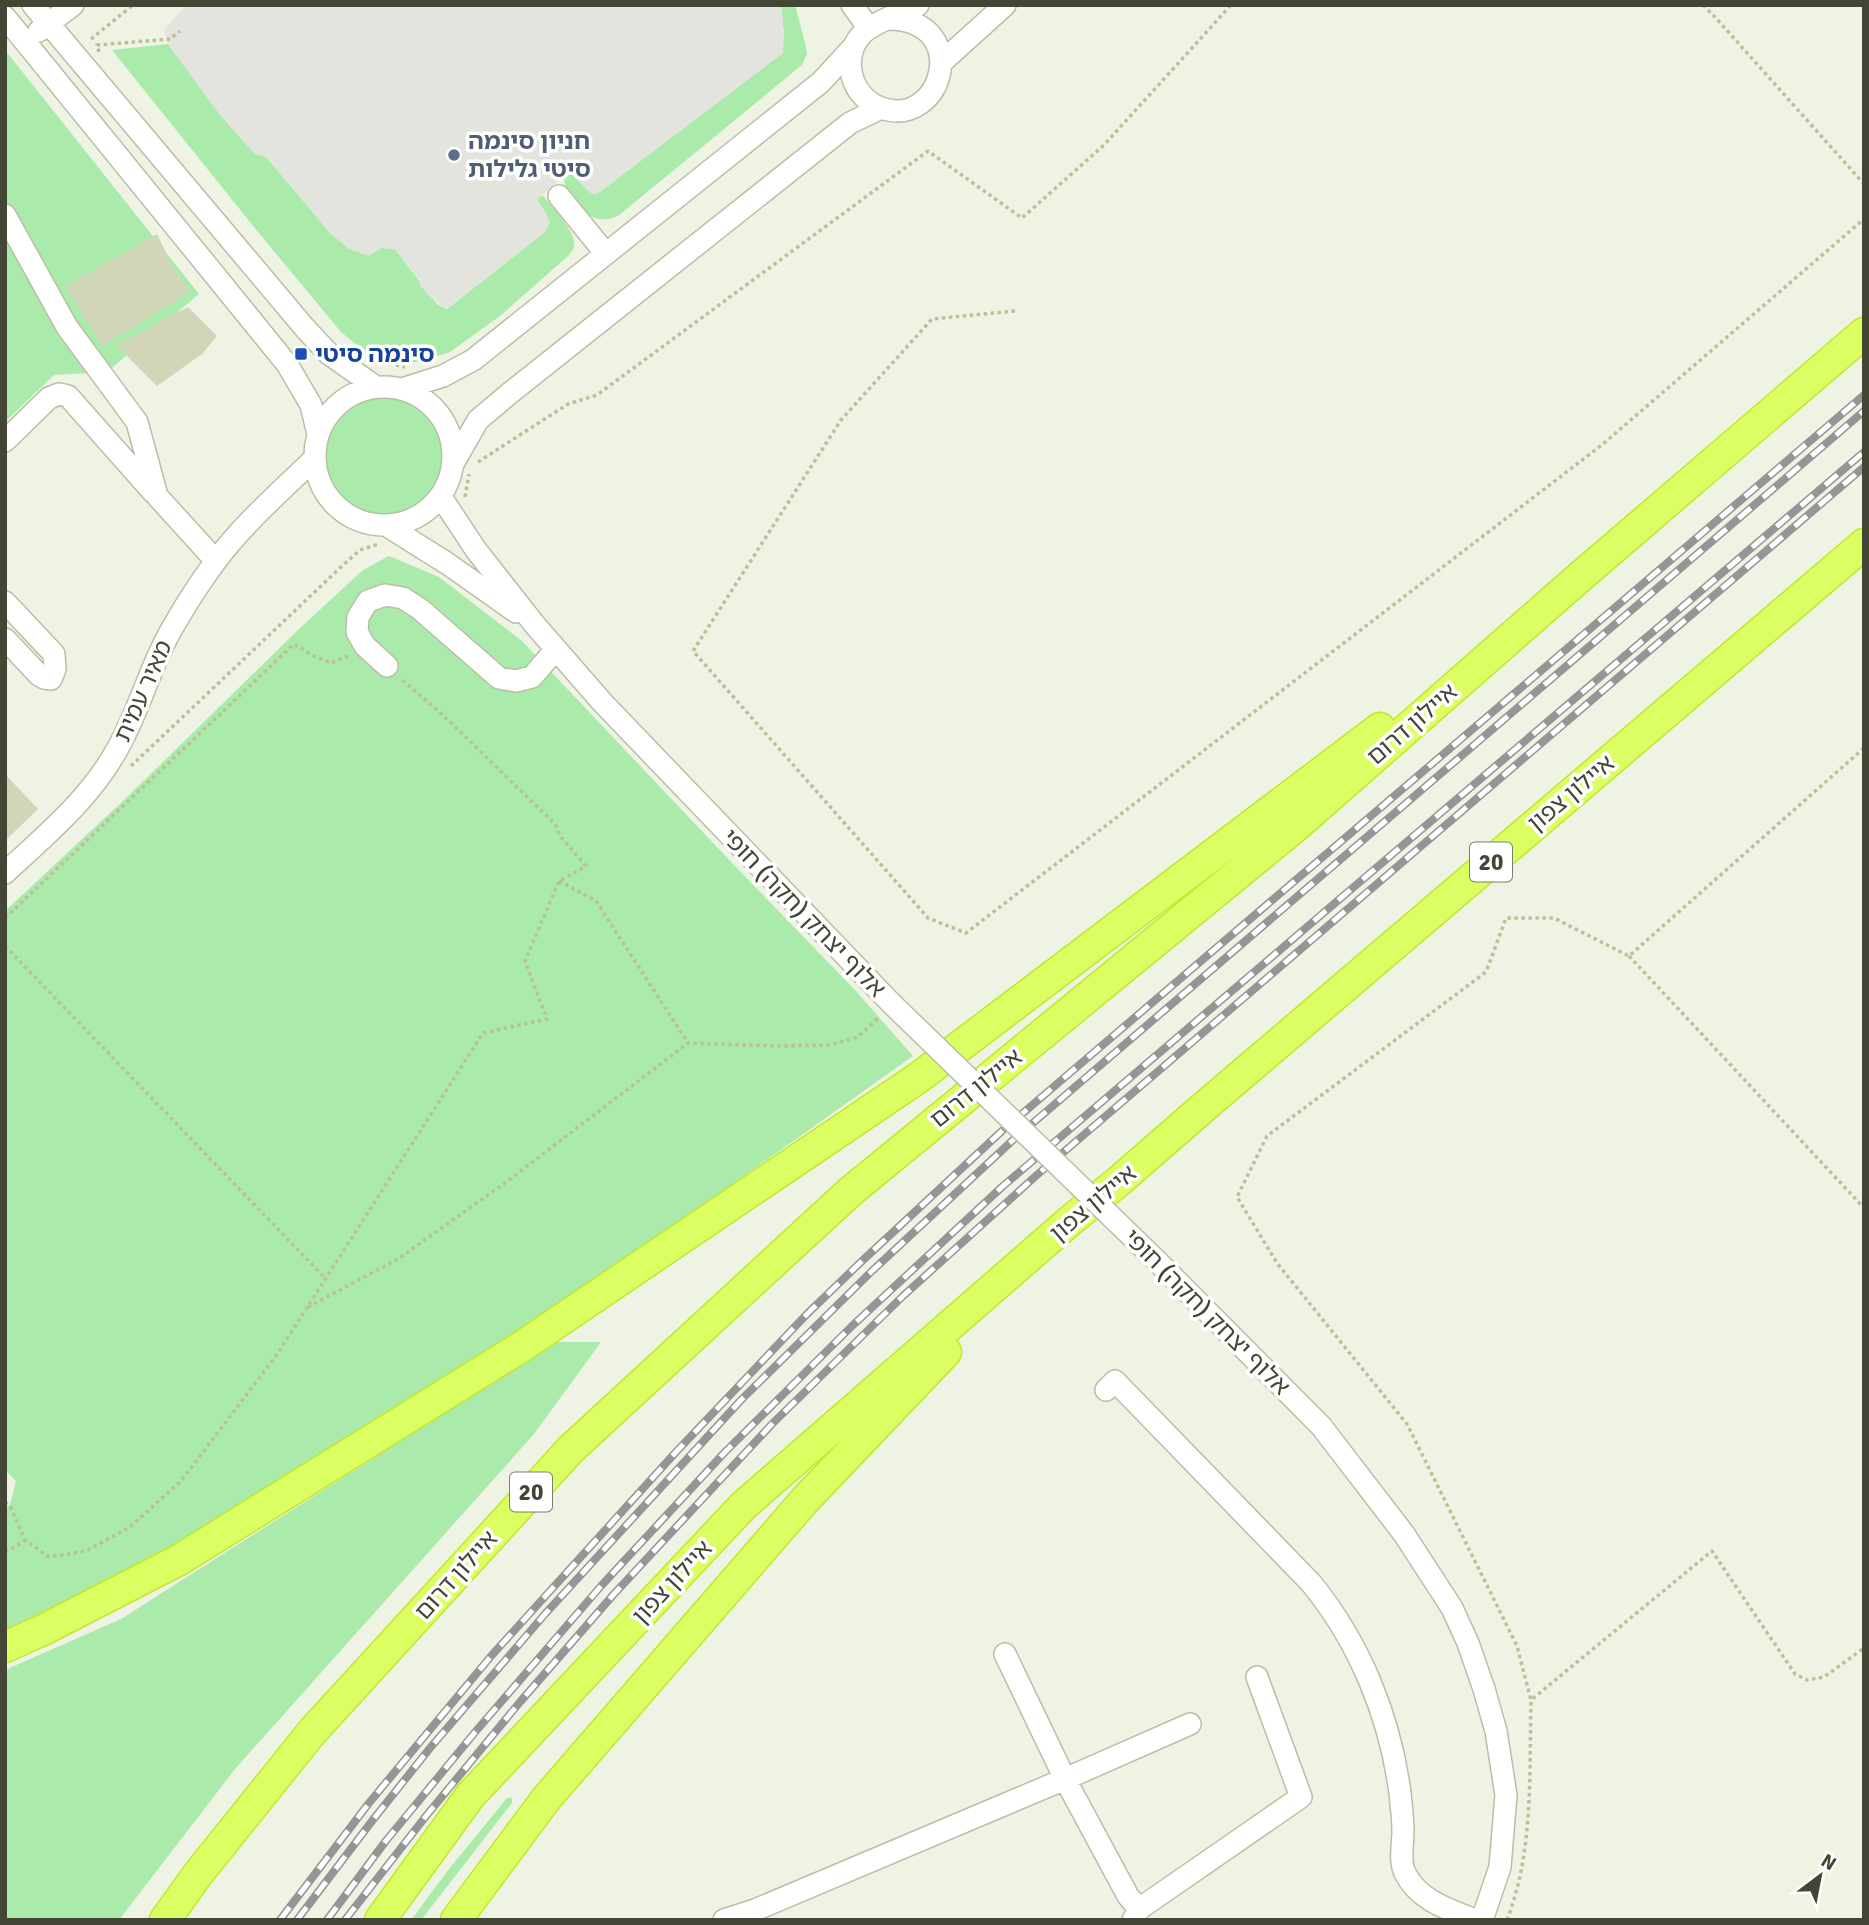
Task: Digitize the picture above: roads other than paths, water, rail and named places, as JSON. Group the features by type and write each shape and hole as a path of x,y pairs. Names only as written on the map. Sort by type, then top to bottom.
{"highway":[{"name":"איילון דרום","path":"165,1920 198,1874 312,1732 571,1449 851,1191 1295,827 1864,333"},
{"name":"איילון צפון","path":"380,1920 470,1796 743,1506 1071,1220 1864,544"},
{"path":"5,1647 179,1560 462,1384 521,1347 895,1093 1581,576"},
{"path":"456,1920 546,1799 805,1500 1071,1220"}],"street":[{"path":"33,5 304,327 329,354 376,387"},
{"path":"26,41 73,5"},
{"path":"852,5 869,28"},
{"path":"402,389 443,376 473,360 821,82 854,46 862,33 874,24 918,5"},
{"path":"942,62 1005,5"},
{"path":"5,17 287,364 311,405 318,434"},
{"path":"854,46 850,60 851,76 857,89 867,100 893,111 917,106 935,88 940,75 942,62 938,47 930,34 918,25 904,19 889,19"},
{"path":"462,464 446,424 435,408 419,396 402,389 376,387 361,390 335,407 318,434 315,458 322,486 340,509 385,534 430,509 462,464 478,420 850,123 881,108"},
{"path":"559,196 606,254"},
{"path":"5,215 67,327 137,422 157,496"},
{"path":"5,441 49,398 59,394 68,396 216,561"},
{"name":"מאיר עמית","path":"5,873 82,799 104,772 120,744 176,621 216,561 315,458"},
{"path":"271,501 291,494 310,492 330,498"},
{"name":"אלוף יצחק (חקה) חופי","path":"441,497 476,550 535,625 602,702 891,1003 1157,1261 1321,1426 1404,1534 1452,1608 1468,1643 1496,1731 1506,1795 1500,1867 1482,1920"},
{"name":"אלוף יצחק (חקה) חופי","path":"385,534 448,564 535,625"},
{"path":"387,667 365,646 357,632 358,617 368,601 385,595 403,598 420,609 499,678 516,681 532,677 556,649"},
{"path":"5,602 54,654 55,668 51,679 39,675 5,639"},
{"path":"1106,1390 1115,1381 1325,1600 1361,1661 1390,1736 1401,1802 1404,1871 1417,1890 1439,1906 1475,1920"},
{"path":"1005,1654 1065,1779 1136,1914 1301,1797 1257,1677"},
{"path":"724,1920 755,1910 1190,1724"}],"railway":[{"path":"280,1920 369,1803 492,1655 676,1452 807,1314 862,1261 1003,1130 1864,395"},
{"path":"297,1920 430,1748 545,1614 742,1399 872,1271 1013,1140 1864,411"},
{"path":"327,1920 385,1842 476,1731 601,1586 725,1452 852,1326 1003,1186 1864,452"},
{"path":"345,1920 520,1702 614,1594 772,1424 903,1296 1038,1174 1864,467"}],"place":[{"name":"חניון סינמה סיטי גלילות","path":"454,155"},
{"name":"סינמה סיטי","path":"301,354"}]}
